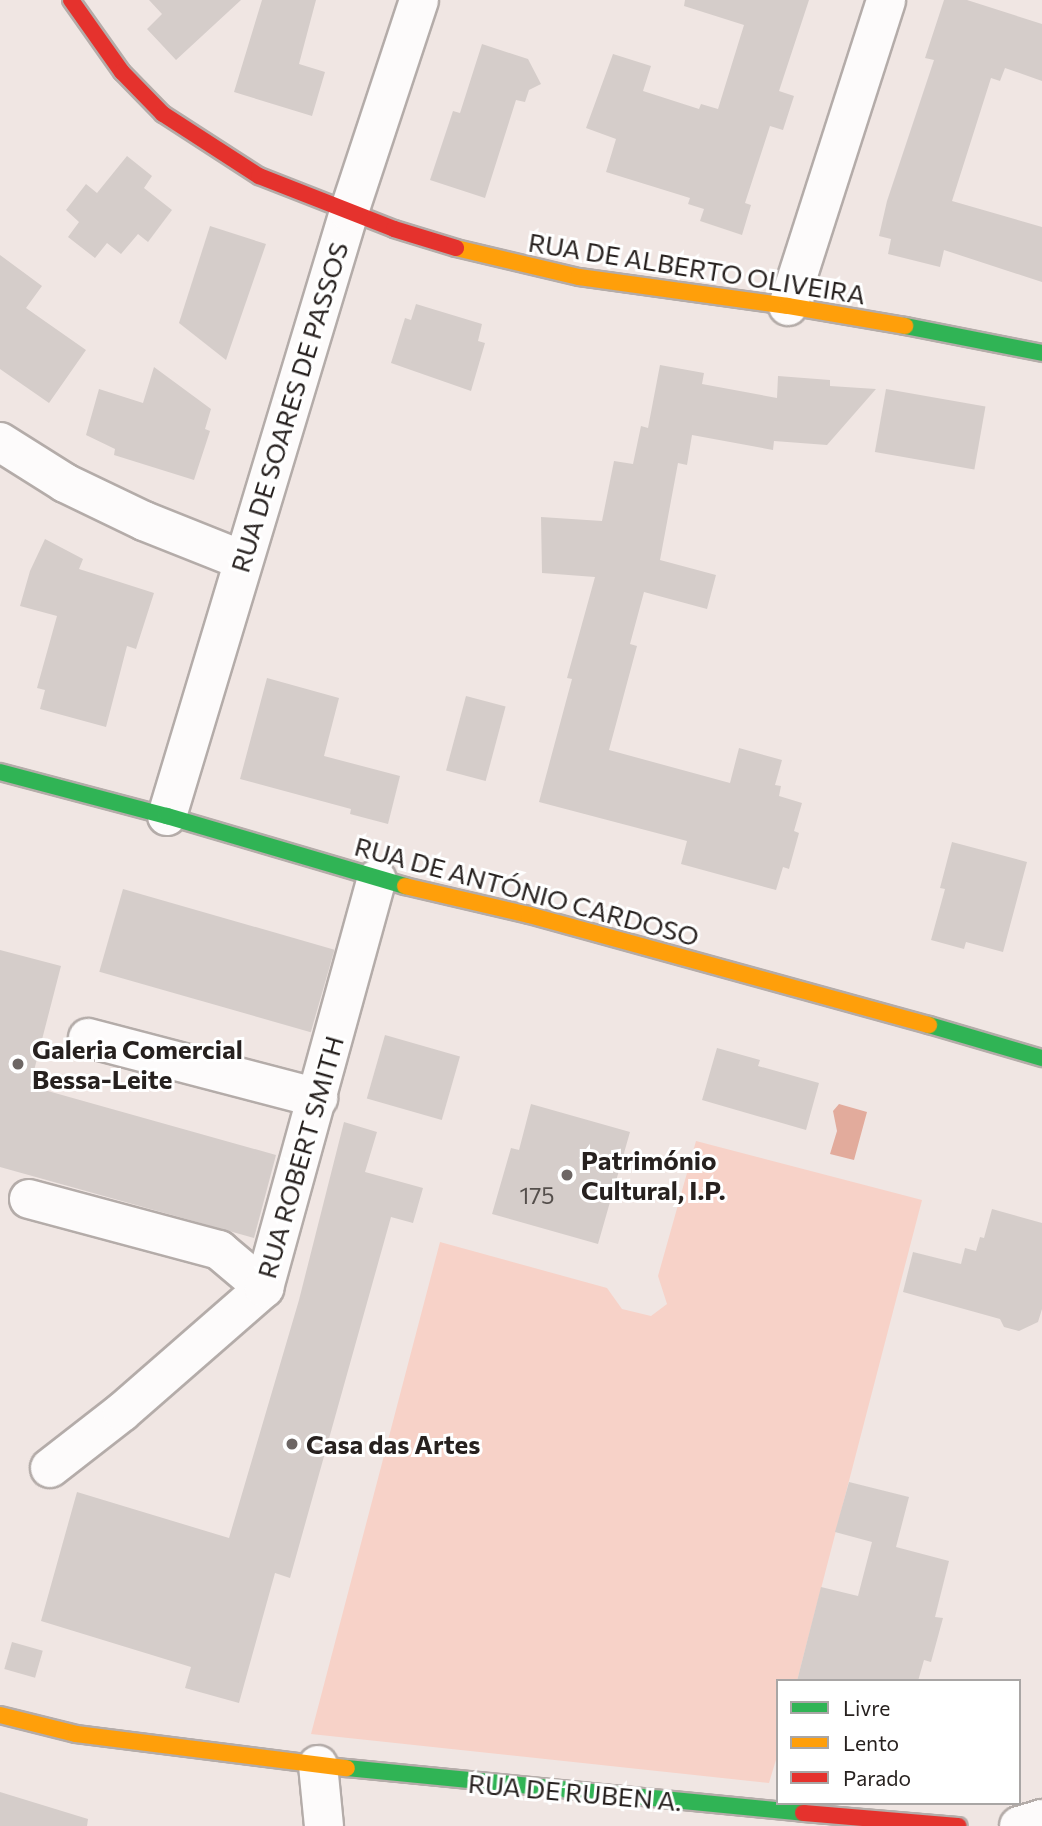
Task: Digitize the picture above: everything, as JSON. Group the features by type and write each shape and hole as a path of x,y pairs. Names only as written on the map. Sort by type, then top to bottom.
{"street":[{"name":"RUA DE ALBERTO OLIVEIRA","path":"71,0 122,72 163,114 259,176 394,229 493,259 579,277 788,306 1007,344 1042,353"},
{"name":"RUA DE SOARES DE PASSOS","path":"167,816 349,212 419,0"},
{"path":"788,306 886,0"},
{"path":"0,442 65,483 145,521 242,560"},
{"path":"0,791 6,774"},
{"name":"RUA DE ANTÓNIO CARDOSO","path":"6,774 167,816 377,879 530,915 1042,1058"},
{"name":"RUA ROBERT SMITH","path":"50,1468 122,1412 264,1288 377,879"},
{"path":"88,1038 318,1098"},
{"path":"29,1199 219,1250 264,1288"},
{"name":"RUA DE RUBEN A.","path":"0,1715 76,1734 318,1765 587,1794 958,1826"},
{"path":"318,1765 324,1826"},
{"path":"1019,1826 1042,1819"}],"shaded area":[{"path":"839,1104 867,1112 854,1160 830,1154 837,1131 833,1111"},
{"path":"696,1141 922,1200 798,1679 776,1679 776,1760 769,1783 311,1734 440,1242 607,1288 622,1309 651,1316 667,1304 658,1276"}],"building":[{"path":"149,0 241,0 176,60 147,29 162,14"},
{"path":"262,0 316,0 299,64 325,72 312,116 234,92"},
{"path":"685,0 809,0 779,91 794,96 783,130 770,126 745,203 751,205 742,235 700,221 704,209 688,204 690,198 606,172 616,139 586,128 613,54 651,66 643,91 699,109 701,104 718,109 744,25 684,6"},
{"path":"944,0 967,0 1042,24 1042,81 1005,68 1000,81 991,78 952,201 1042,227 1042,282 944,250 940,267 888,254 891,239 879,236 887,201 934,60 925,58"},
{"path":"482,44 528,59 541,84 529,90 525,102 516,100 485,198 430,180 453,111 460,113"},
{"path":"127,156 152,176 144,188 172,210 148,242 138,234 121,254 107,243 95,258 68,237 79,222 66,210 86,184 97,193"},
{"path":"210,226 266,244 226,360 179,323"},
{"path":"0,255 42,286 26,308 86,350 49,403 0,369"},
{"path":"416,304 482,324 478,341 485,343 471,391 391,363 405,318 411,320"},
{"path":"660,365 704,373 702,384 777,398 778,376 830,380 830,386 876,389 827,445 774,441 773,450 692,435 687,465 678,463 660,560 716,575 707,609 644,592 630,644 637,646 609,750 730,783 739,748 782,760 775,785 781,786 779,796 802,803 794,831 799,833 789,869 783,867 776,890 681,864 687,841 539,802 572,679 567,678 595,577 542,573 541,517 602,521 614,461 633,464 641,426 648,428"},
{"path":"154,367 211,409 205,429 210,431 194,480 114,455 115,449 86,435 99,389 143,403"},
{"path":"886,389 985,407 974,470 875,452"},
{"path":"45,539 83,559 79,569 154,593 136,649 127,646 106,727 40,709 45,690 37,688 57,616 20,606 30,571"},
{"path":"267,678 339,698 324,756 400,776 388,824 350,814 351,809 240,779"},
{"path":"466,696 506,707 486,781 446,770"},
{"path":"952,842 1027,862 1003,952 966,942 964,949 931,940 945,889 940,888"},
{"path":"123,889 334,950 311,1032 99,972"},
{"path":"0,950 61,966 30,1086 276,1155 254,1238 0,1167"},
{"path":"385,1035 460,1056 442,1120 367,1098"},
{"path":"717,1048 760,1060 758,1066 819,1083 806,1130 702,1100"},
{"path":"531,1104 630,1132 598,1244 492,1214 511,1148 519,1150"},
{"path":"344,1122 377,1132 365,1172 423,1188 413,1223 391,1217 290,1578 275,1573 239,1703 185,1688 191,1667 41,1621 77,1492 229,1538 299,1300"},
{"path":"992,1209 1042,1223 1042,1309 1038,1322 1019,1331 1004,1327 1000,1319 903,1292 913,1252 961,1264 965,1248 976,1251 980,1237 984,1238"},
{"path":"849,1482 909,1497 896,1547 949,1561 935,1617 943,1618 931,1662 924,1660 919,1679 798,1679 821,1587 858,1596 872,1542 835,1532"},
{"path":"12,1642 43,1651 35,1678 4,1669"},
{"path":"0,1792 88,1819 87,1826 0,1826"}],"traffic: fast":[{"path":"905,326 1042,353"},
{"path":"0,772 167,816 405,886"},
{"path":"929,1025 1042,1058"},
{"path":"347,1768 803,1813"}],"traffic: slow":[{"path":"456,248 579,277 788,306 905,326"},
{"path":"405,886 529,915 929,1025"},
{"path":"0,1715 76,1734 347,1768"}],"traffic: jam":[{"path":"71,0 122,72 163,114 259,176 394,229 456,248"},
{"path":"803,1813 958,1826"}],"place":[{"name":"Galeria Comercial Bessa-Leite","path":"18,1064"},
{"name":"Património Cultural, I.P.","path":"567,1175"},
{"name":"Casa das Artes","path":"292,1444"}]}
